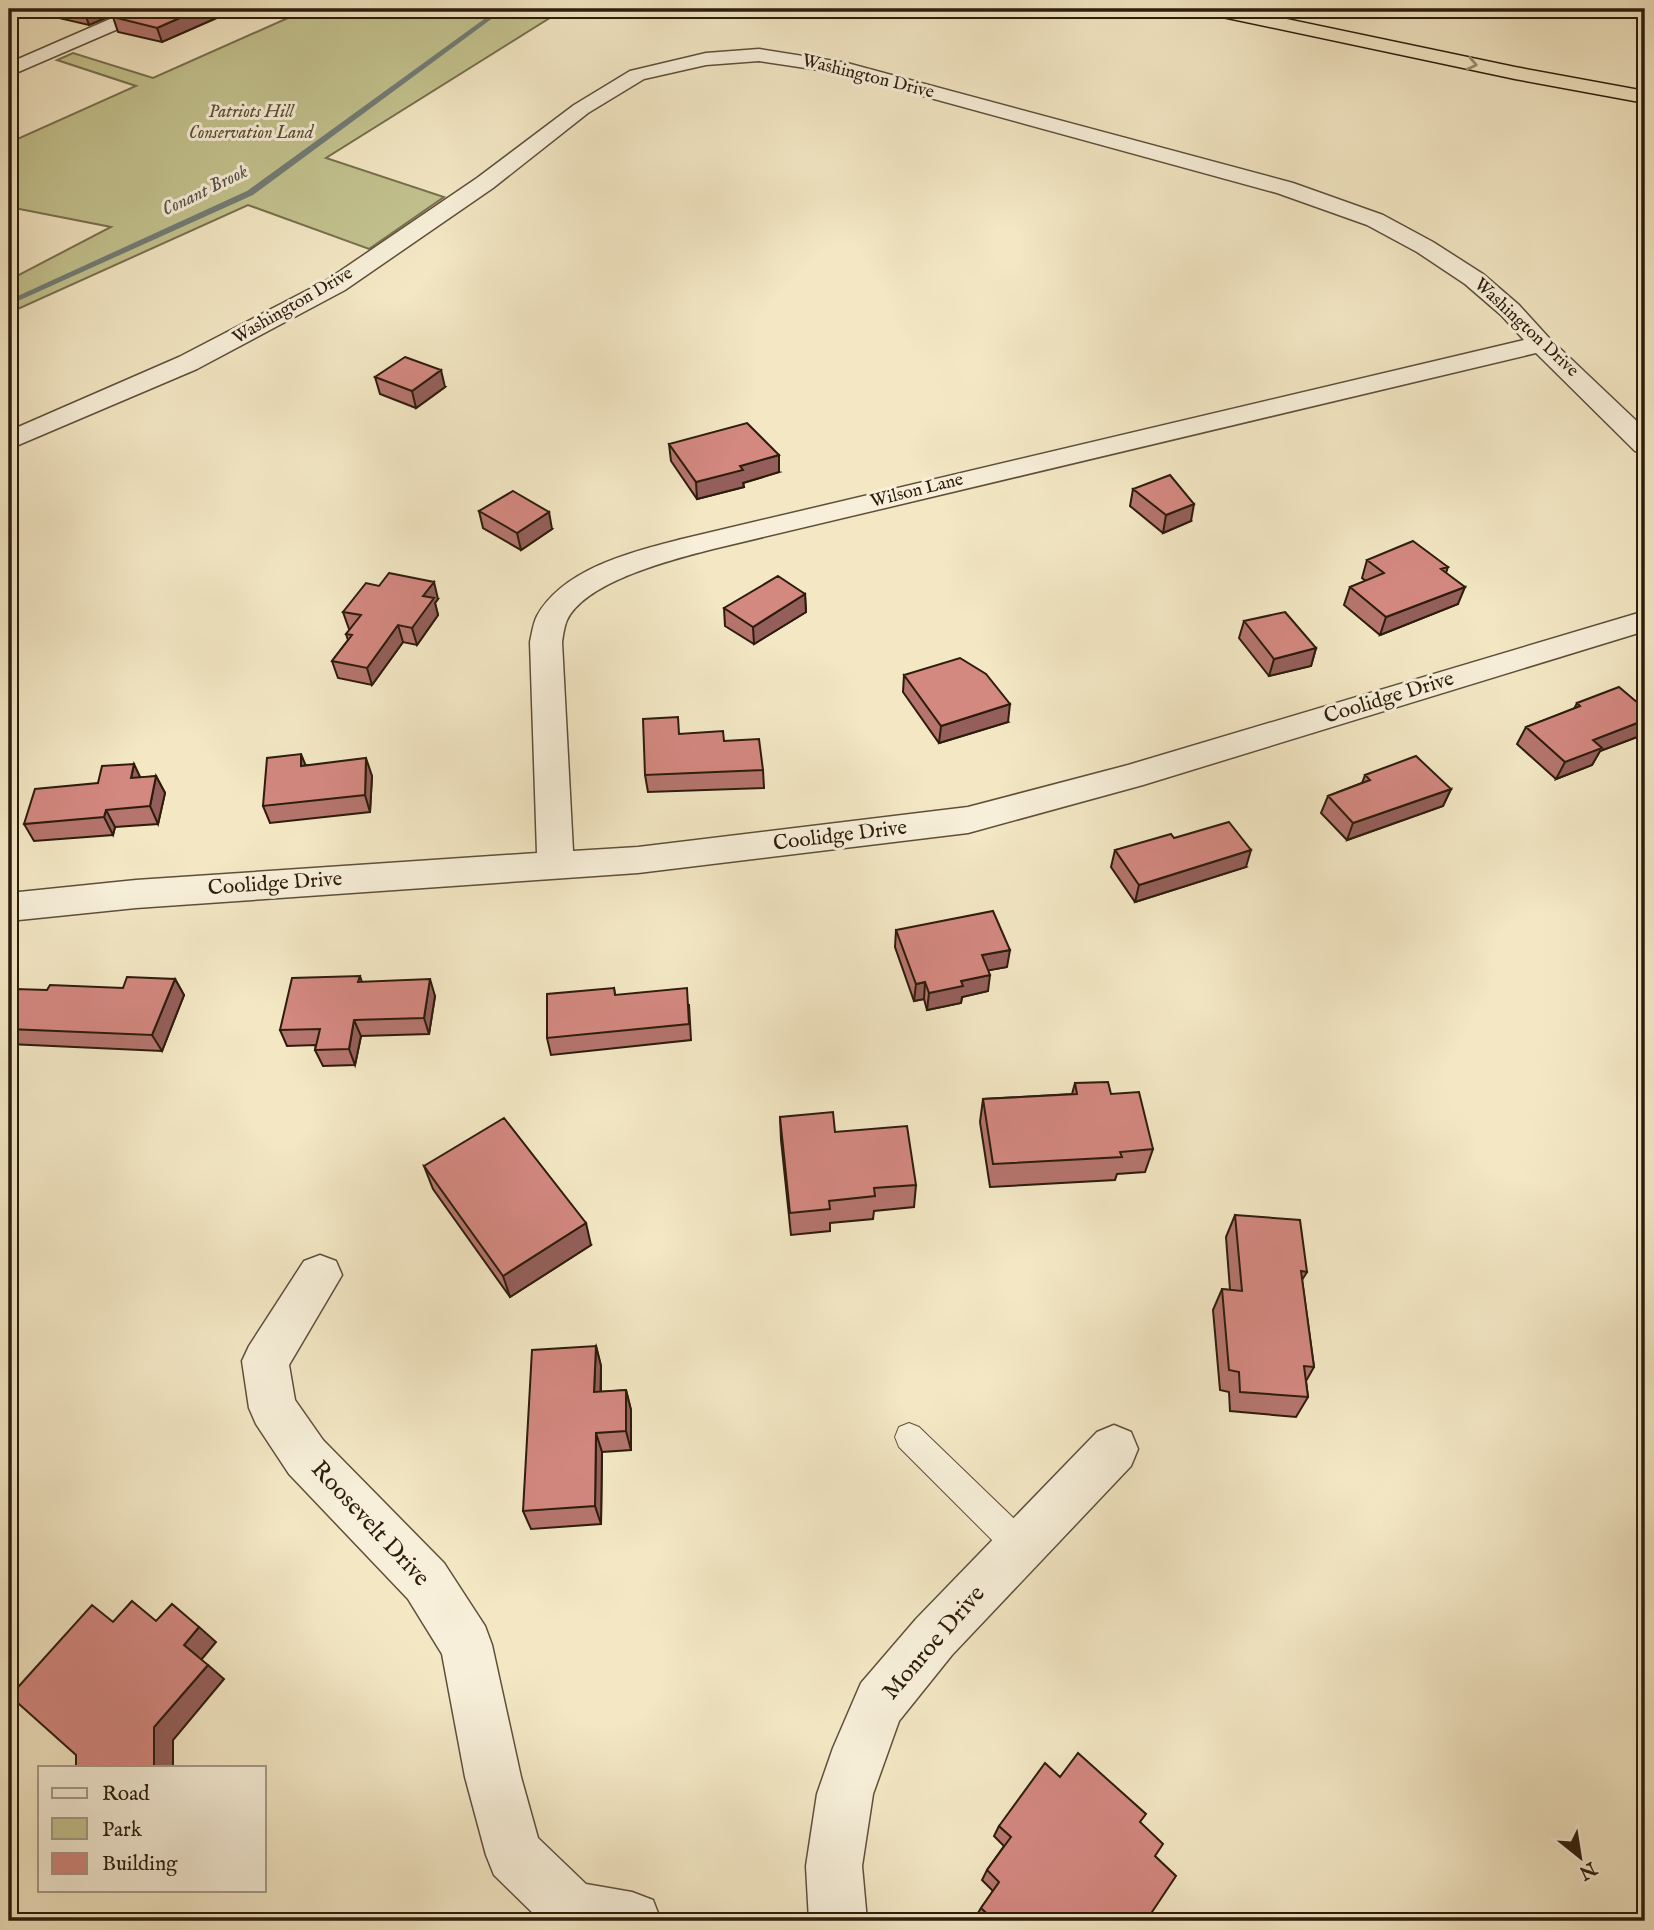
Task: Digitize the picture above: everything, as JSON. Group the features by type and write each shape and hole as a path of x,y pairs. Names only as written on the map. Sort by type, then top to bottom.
{"highway":[{"path":"1213,9 1515,73 1645,97"},
{"path":"1278,9 1645,82"}],"street":[{"path":"9,70 148,9"},
{"name":"Washington Drive","path":"9,441 188,363 336,285 485,183 581,109 636,75 706,59 759,55 841,67 1285,188 1348,209 1400,233 1450,262 1510,310 1541,344 1645,445"},
{"name":"Wilson Lane","path":"556,865 546,642 552,616 595,578 645,560 766,528 1541,344"},
{"name":"Coolidge Drive","path":"9,907 149,893 638,860 968,820 1131,776 1645,621"},
{"name":"Roosevelt Drive","path":"320,1275 265,1361 273,1408 306,1457 426,1581 466,1645 493,1777 514,1855 572,1912 632,1921"},
{"name":"Monroe Drive","path":"838,1921 834,1866 845,1794 860,1748 880,1702 934,1637 1114,1449"}],"lane":[{"path":"909,1437 1021,1547"}],"green space":[{"name":"Patriots Hill Conservation Land","path":"308,9 564,9 326,158 444,197 369,249 248,205 9,313 9,280 111,227 9,207 9,146 15,140 136,86 57,60 73,53 153,78"}],"building":[{"path":"133,9 200,9 157,28 113,17"},
{"path":"405,357 441,370 412,391 375,377"},
{"path":"747,423 779,455 740,466 743,470 696,482 669,444"},
{"path":"1170,475 1194,504 1166,515 1133,489"},
{"path":"513,491 549,512 517,533 479,511"},
{"path":"1413,541 1448,567 1441,569 1465,587 1386,617 1350,587 1384,573 1367,560"},
{"path":"389,573 434,582 423,596 434,598 412,628 398,625 367,668 332,661 352,635 346,634 361,615 343,612 366,583 379,586"},
{"path":"778,576 805,594 753,627 724,608"},
{"path":"1285,612 1316,648 1274,659 1244,621"},
{"path":"960,658 986,674 1010,704 941,726 904,675"},
{"path":"1619,687 1645,709 1645,720 1593,740 1602,748 1565,762 1526,727 1580,706 1577,703"},
{"path":"678,717 679,734 723,731 724,741 759,739 763,770 645,775 643,719"},
{"path":"301,754 301,766 366,758 365,795 263,806 267,758"},
{"path":"1416,756 1451,789 1353,823 1328,796 1370,780 1365,775"},
{"path":"134,764 131,778 156,776 150,806 106,810 104,817 24,824 35,789 98,783 102,766"},
{"path":"1229,822 1251,850 1139,885 1115,850 1171,834 1174,838"},
{"path":"993,911 1010,950 982,955 990,975 961,981 963,986 929,993 925,982 916,984 896,930"},
{"path":"360,976 358,982 430,979 424,1018 354,1020 349,1049 315,1050 320,1029 280,1030 292,978"},
{"path":"127,977 175,979 152,1035 9,1029 9,1003 15,989 47,990 50,985 123,988"},
{"path":"614,988 615,995 687,988 689,1024 547,1038 547,994"},
{"path":"1108,1082 1111,1094 1139,1092 1153,1149 1120,1152 1122,1157 993,1164 983,1099 1077,1094 1075,1083"},
{"path":"833,1112 835,1132 907,1126 916,1185 874,1188 875,1196 829,1201 830,1209 790,1213 780,1117"},
{"path":"504,1118 586,1223 503,1276 424,1166"},
{"path":"1235,1215 1300,1220 1307,1272 1301,1271 1314,1367 1304,1366 1308,1397 1240,1392 1239,1372 1229,1370 1222,1289 1242,1291"},
{"path":"596,1346 594,1392 626,1390 626,1431 596,1433 595,1506 523,1511 532,1350"},
{"path":"132,1601 156,1621 172,1604 199,1627 184,1645 208,1665 154,1727 154,1766 76,1766 76,1755 10,1696 92,1605 113,1622"},
{"path":"1078,1753 1146,1814 1140,1822 1163,1844 1155,1856 1176,1876 1146,1921 995,1921 981,1908 999,1882 987,1870 1011,1837 999,1826 1045,1763 1060,1777"}],"waterway":[{"name":"Conant Brook","path":"9,303 250,193 502,9"}]}
